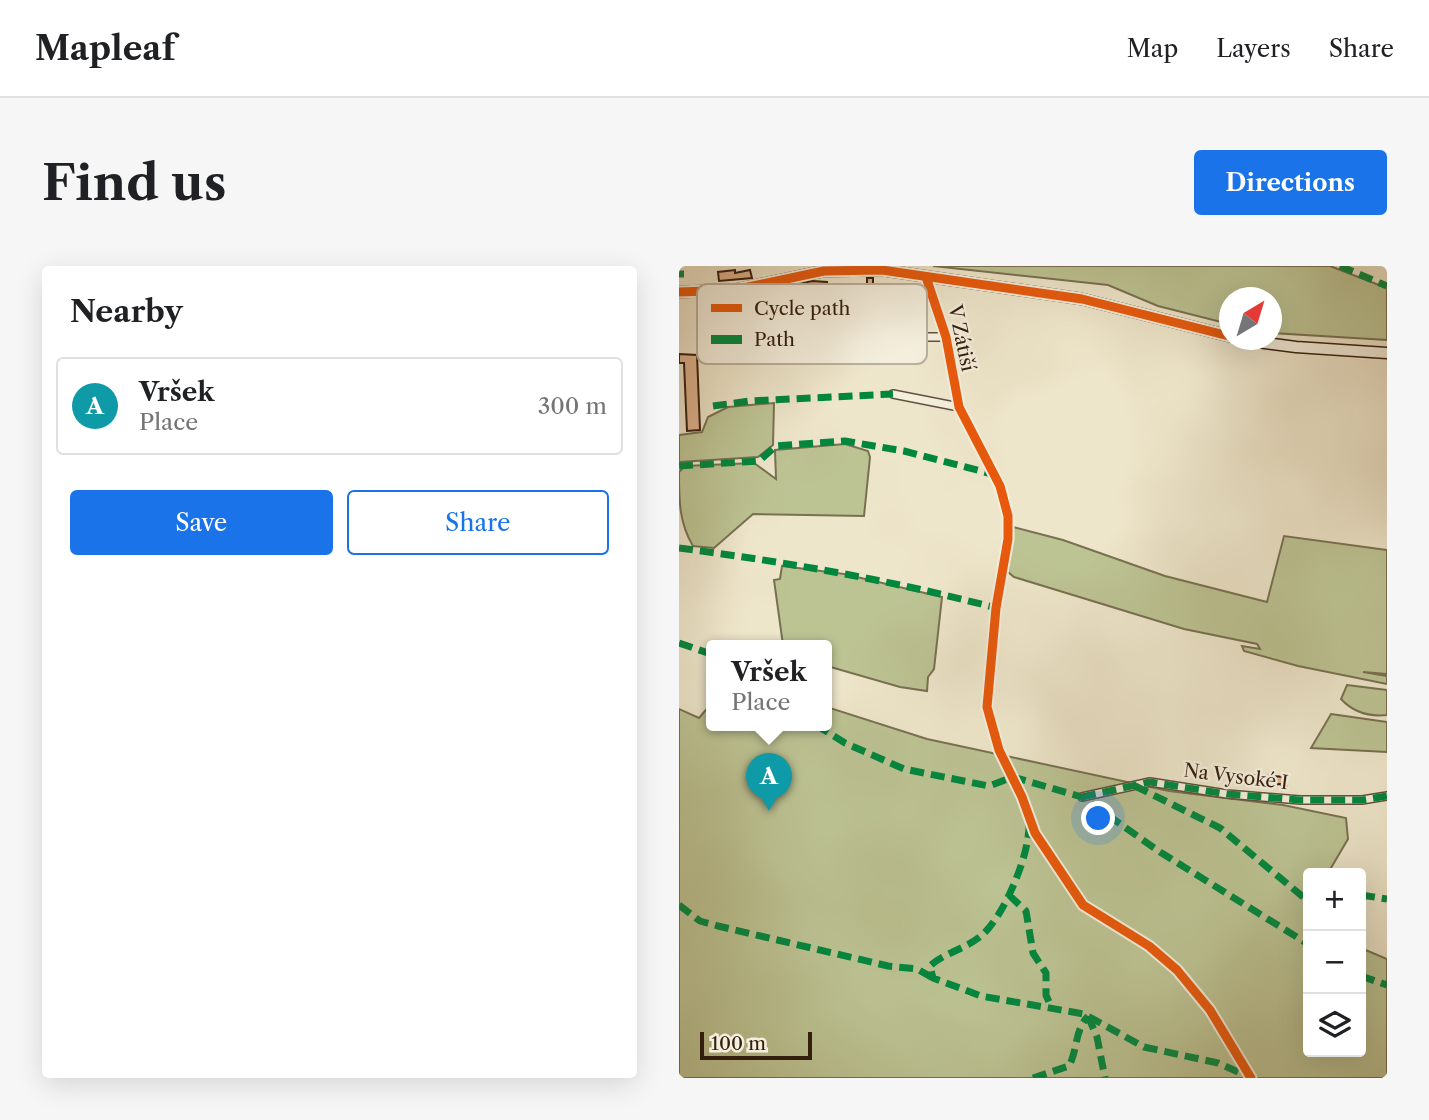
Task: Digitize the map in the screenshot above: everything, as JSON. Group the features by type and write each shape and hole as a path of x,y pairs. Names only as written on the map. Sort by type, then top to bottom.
{"street":[{"path":"763,284 837,271 882,271 1082,299 1219,334"},
{"name":"V Zátiší","path":"926,277 946,337 959,407 996,475 1008,516 1008,539 987,697 999,750 1022,797 1035,833 1074,894 1103,920 1149,946 1177,970 1210,1010 1251,1078"},
{"path":"679,292 697,291"},
{"name":"V Zátiší","path":"927,337 946,337"},
{"path":"1282,345 1387,353"},
{"path":"893,394 959,407"},
{"name":"Na Vysoké I","path":"1082,797 1150,782 1227,794 1300,800 1362,800 1387,796"}],"green space":[{"path":"933,266 1330,266 1387,288 1387,340 1282,334 1282,287 1219,287 1219,321 1158,306 1108,285"},
{"path":"774,403 773,445 758,457 679,462 679,435 702,432 708,417 728,407"},
{"path":"845,444 868,451 870,457 864,516 753,514 714,548 693,546 682,520 680,502 679,472 685,466 754,463 776,479 775,450"},
{"path":"1013,527 1063,540 1165,576 1267,602 1284,536 1387,550 1387,674 1363,672 1387,676 1387,684 1298,666 1244,651 1242,646 1260,649 1257,644 1184,629 1014,577 1008,572"},
{"path":"782,566 844,574 942,597 934,669 928,677 927,691 900,687 832,667 832,640 782,640 774,580 780,579"},
{"path":"1347,685 1387,690 1387,715 1362,713 1346,704 1341,699"},
{"path":"679,709 699,718 706,710 706,731 832,731 832,709 927,739 1169,791 1283,805 1346,818 1348,839 1331,868 1303,868 1303,1057 1366,1057 1366,950 1387,959 1387,1078 679,1078"},
{"path":"1331,714 1387,722 1387,752 1311,748"}],"building":[{"path":"735,270 735,273 750,270 752,278 719,281 718,272"},
{"path":"867,278 873,278 873,284 867,284"},
{"path":"812,281 827,284 799,284"},
{"path":"679,354 697,355 700,430 687,431 684,363 679,363"},
{"path":"1255,775 1287,777 1287,789 1282,790 1281,784 1255,785"}],"marked path":[{"path":"1340,266 1387,286"},
{"path":"679,274 684,274"},
{"path":"713,406 750,401 893,394"},
{"path":"679,466 759,461 776,446 845,441 904,451 996,475"},
{"path":"679,548 838,573 996,608"},
{"path":"679,643 706,652"},
{"path":"826,731 845,743 904,769 989,786 1013,777 1082,797 1160,852 1303,941"},
{"path":"1082,797 1150,782 1227,794 1300,800 1362,800 1387,796"},
{"path":"1135,786 1220,828 1303,897"},
{"path":"1029,824 1020,868 998,915 981,936 930,966 933,978 981,996 1084,1014 1144,1047 1218,1063 1247,1076"},
{"path":"1009,895 1026,911 1033,953 1046,973 1046,995 1052,1009"},
{"path":"1366,896 1387,899"},
{"path":"679,905 700,921 888,966 917,969 933,978"},
{"path":"1366,978 1387,985"},
{"path":"1088,1016 1097,1037 1105,1078"},
{"path":"1033,1078 1069,1066 1080,1028 1088,1016"}],"cycle path":[{"path":"762,284 824,271 882,270 1082,299 1219,333"},
{"path":"926,277 946,337 959,407 1000,486 1008,516 1008,539 996,608 987,707 999,750 1022,797 1035,833 1083,905 1149,946 1177,970 1210,1010 1251,1078"},
{"path":"679,292 697,291"}],"place":[{"name":"Vršek","path":"769,811"}]}
